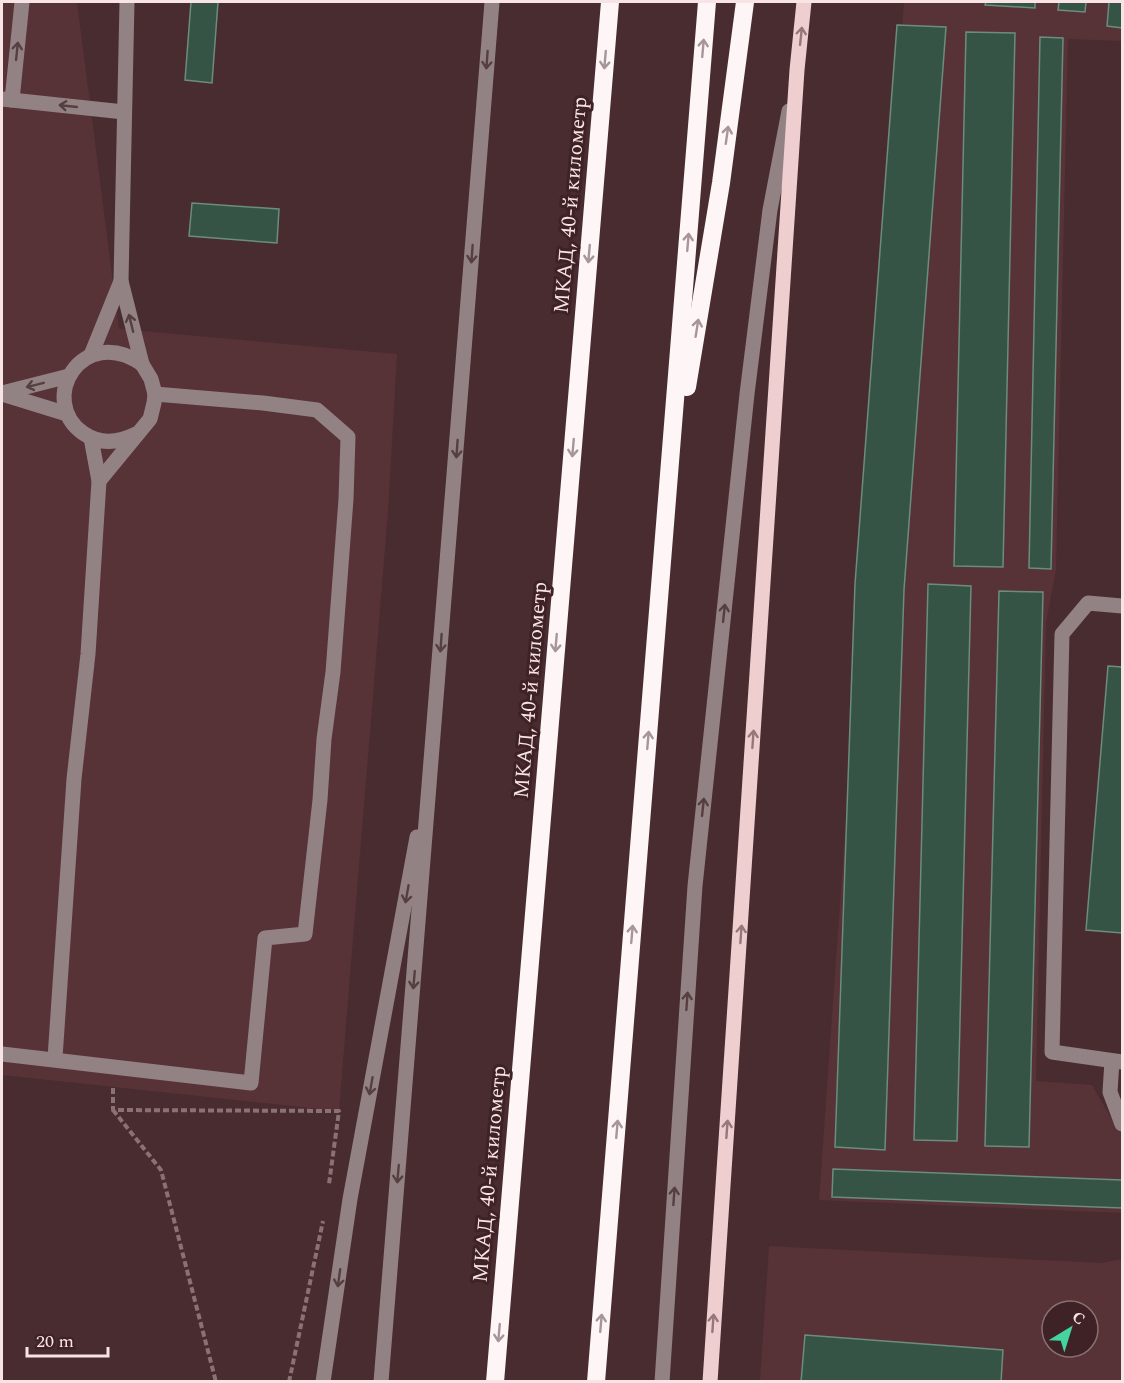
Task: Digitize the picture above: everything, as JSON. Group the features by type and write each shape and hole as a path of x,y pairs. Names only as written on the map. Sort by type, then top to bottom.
{"highway":[{"name":"МКАД, 40-й километр","path":"495,1382 610,2"},
{"path":"596,1382 707,2"},
{"path":"666,510 721,183 745,2"}],"main road":[{"path":"710,1382 797,70 804,2"}],"street":[{"path":"22,2 7,99 124,112"},
{"path":"381,1382 492,2"},
{"path":"99,481 150,418 155,394 151,379 141,364 121,281 126,3"},
{"path":"662,1382 695,886 746,406 770,210 797,70"},
{"path":"91,355 121,281"},
{"path":"136,434 124,440 108,442 91,438 76,428 67,414 64,391 69,376 78,364 91,355 119,352 141,364"},
{"path":"2,393 69,376"},
{"path":"2,393 67,414"},
{"path":"2,1054 54,1058 251,1083 266,938 305,934 324,739 333,672 346,499 348,437 317,410 155,394"},
{"path":"54,1058 74,779 88,654 99,481 91,438"},
{"path":"1122,606 1089,603 1062,634 1052,1052 1117,1062 1110,1092 1122,1124"},
{"path":"323,1382 350,1198 433,754"}],"path":[{"path":"112,1066 113,1110 161,1170 216,1382"},
{"path":"113,1110 339,1111 327,1193"},
{"path":"289,1382 324,1217"}],"shaded area":[{"path":"2,2 77,2 119,329 397,354 388,512 339,1111 2,1075"},
{"path":"904,2 1122,2 1122,41 1068,39 1056,570 1046,623 1036,1081 1092,1085 1122,1133 1122,1213 819,1200"},
{"path":"769,1246 1101,1263 1122,1259 1122,1381 760,1382"}],"building":[{"path":"191,2 218,2 212,83 185,80"},
{"path":"986,2 1035,2 1035,8 985,5"},
{"path":"1059,2 1086,2 1085,12 1058,10"},
{"path":"1109,2 1122,2 1122,28 1107,26"},
{"path":"897,25 946,27 904,590 885,1150 835,1147 855,584"},
{"path":"966,32 1015,33 1003,567 954,566"},
{"path":"1040,37 1063,38 1051,569 1029,568"},
{"path":"192,203 279,209 277,243 189,236"},
{"path":"928,584 971,586 957,1141 914,1140"},
{"path":"999,591 1043,592 1029,1147 985,1146"},
{"path":"1108,666 1122,667 1122,933 1086,930"},
{"path":"833,1169 1122,1180 1122,1208 832,1197"},
{"path":"805,1335 1003,1350 1001,1382 801,1382"}]}
